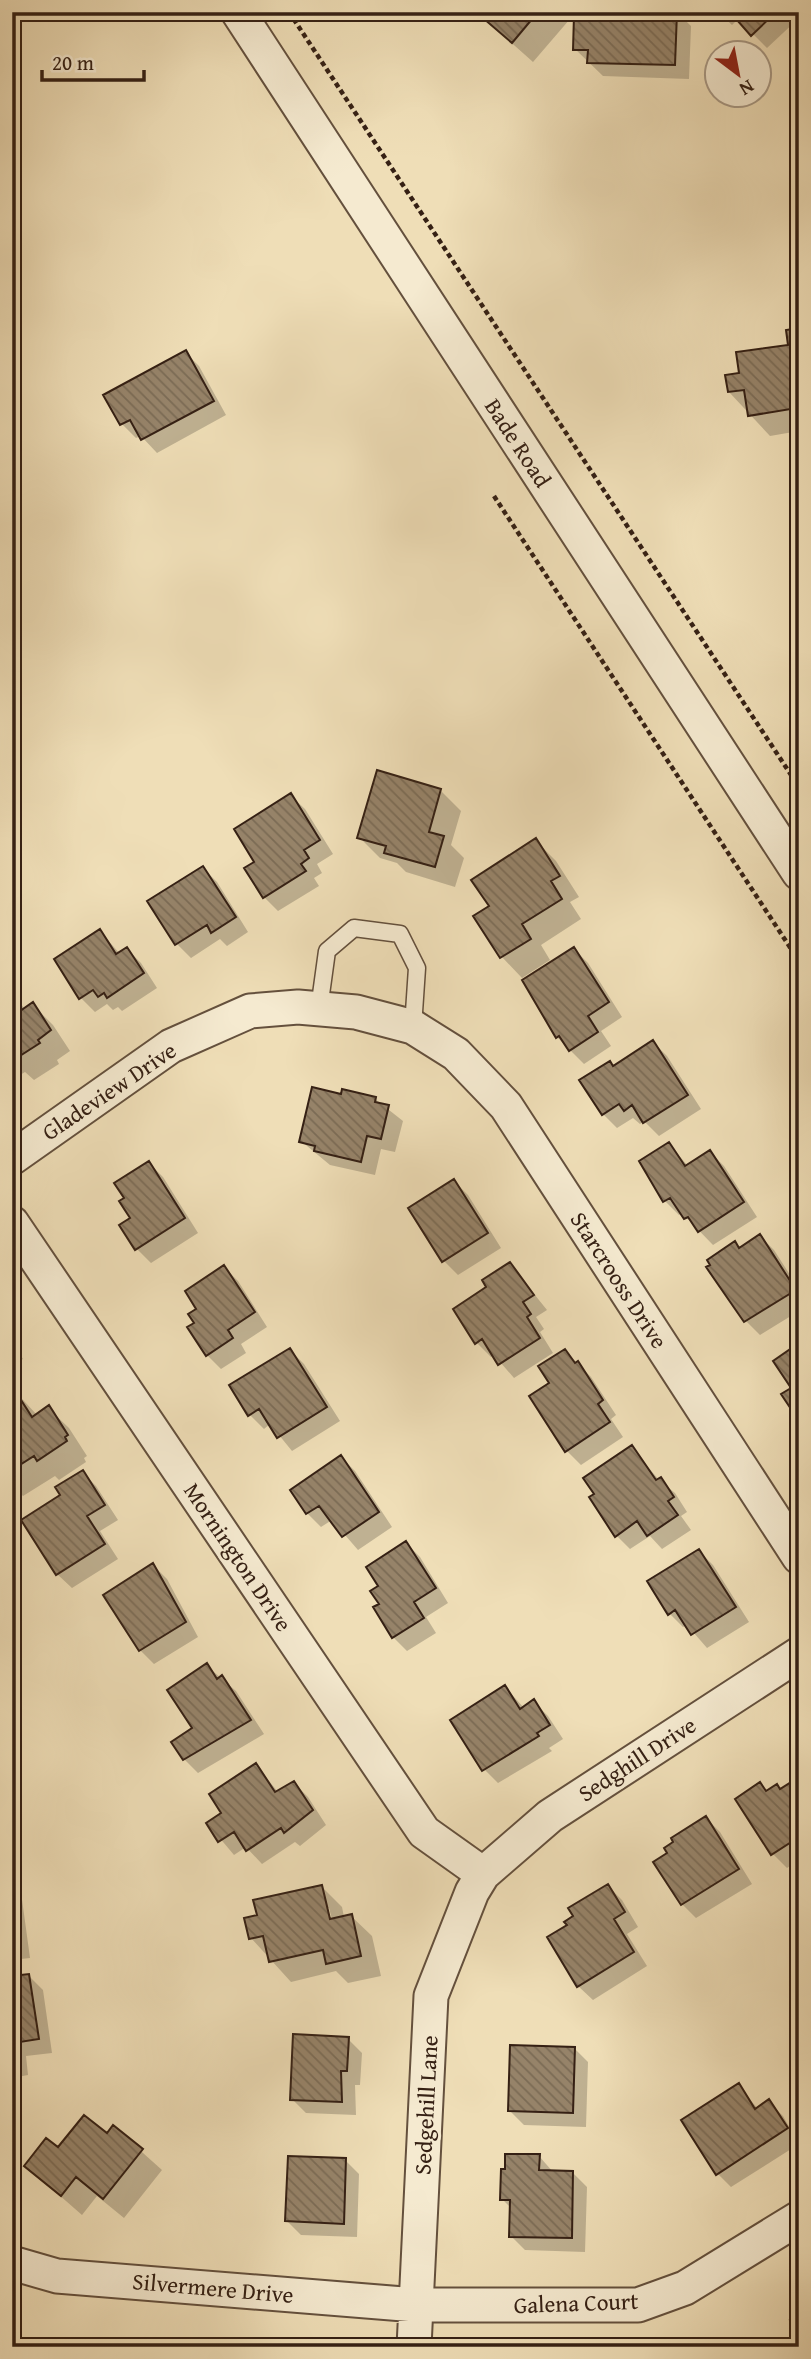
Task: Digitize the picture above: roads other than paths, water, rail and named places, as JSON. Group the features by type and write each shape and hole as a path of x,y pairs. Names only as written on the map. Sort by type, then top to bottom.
{"street":[{"name":"Bade Road","path":"238,12 799,873"},
{"name":"Gladeview Drive","path":"12,1158 171,1046 250,1011 298,1007 356,1012 413,1027"},
{"name":"Starcrooss Drive","path":"413,1027 456,1054 506,1106 799,1557"},
{"name":"Mornington Drive","path":"12,1223 424,1832 483,1874"},
{"name":"Sedghill Drive","path":"483,1874 550,1816 799,1654"},
{"name":"Sedgehill Lane","path":"414,2347 431,1996 472,1892 483,1874"},
{"name":"Galena Court","path":"416,2305 638,2305 685,2288 799,2218"},
{"name":"Silvermere Drive","path":"12,2263 57,2276 416,2305"}],"lane":[{"path":"320,1009 327,951 354,929 400,934 416,968 413,1027"}]}
